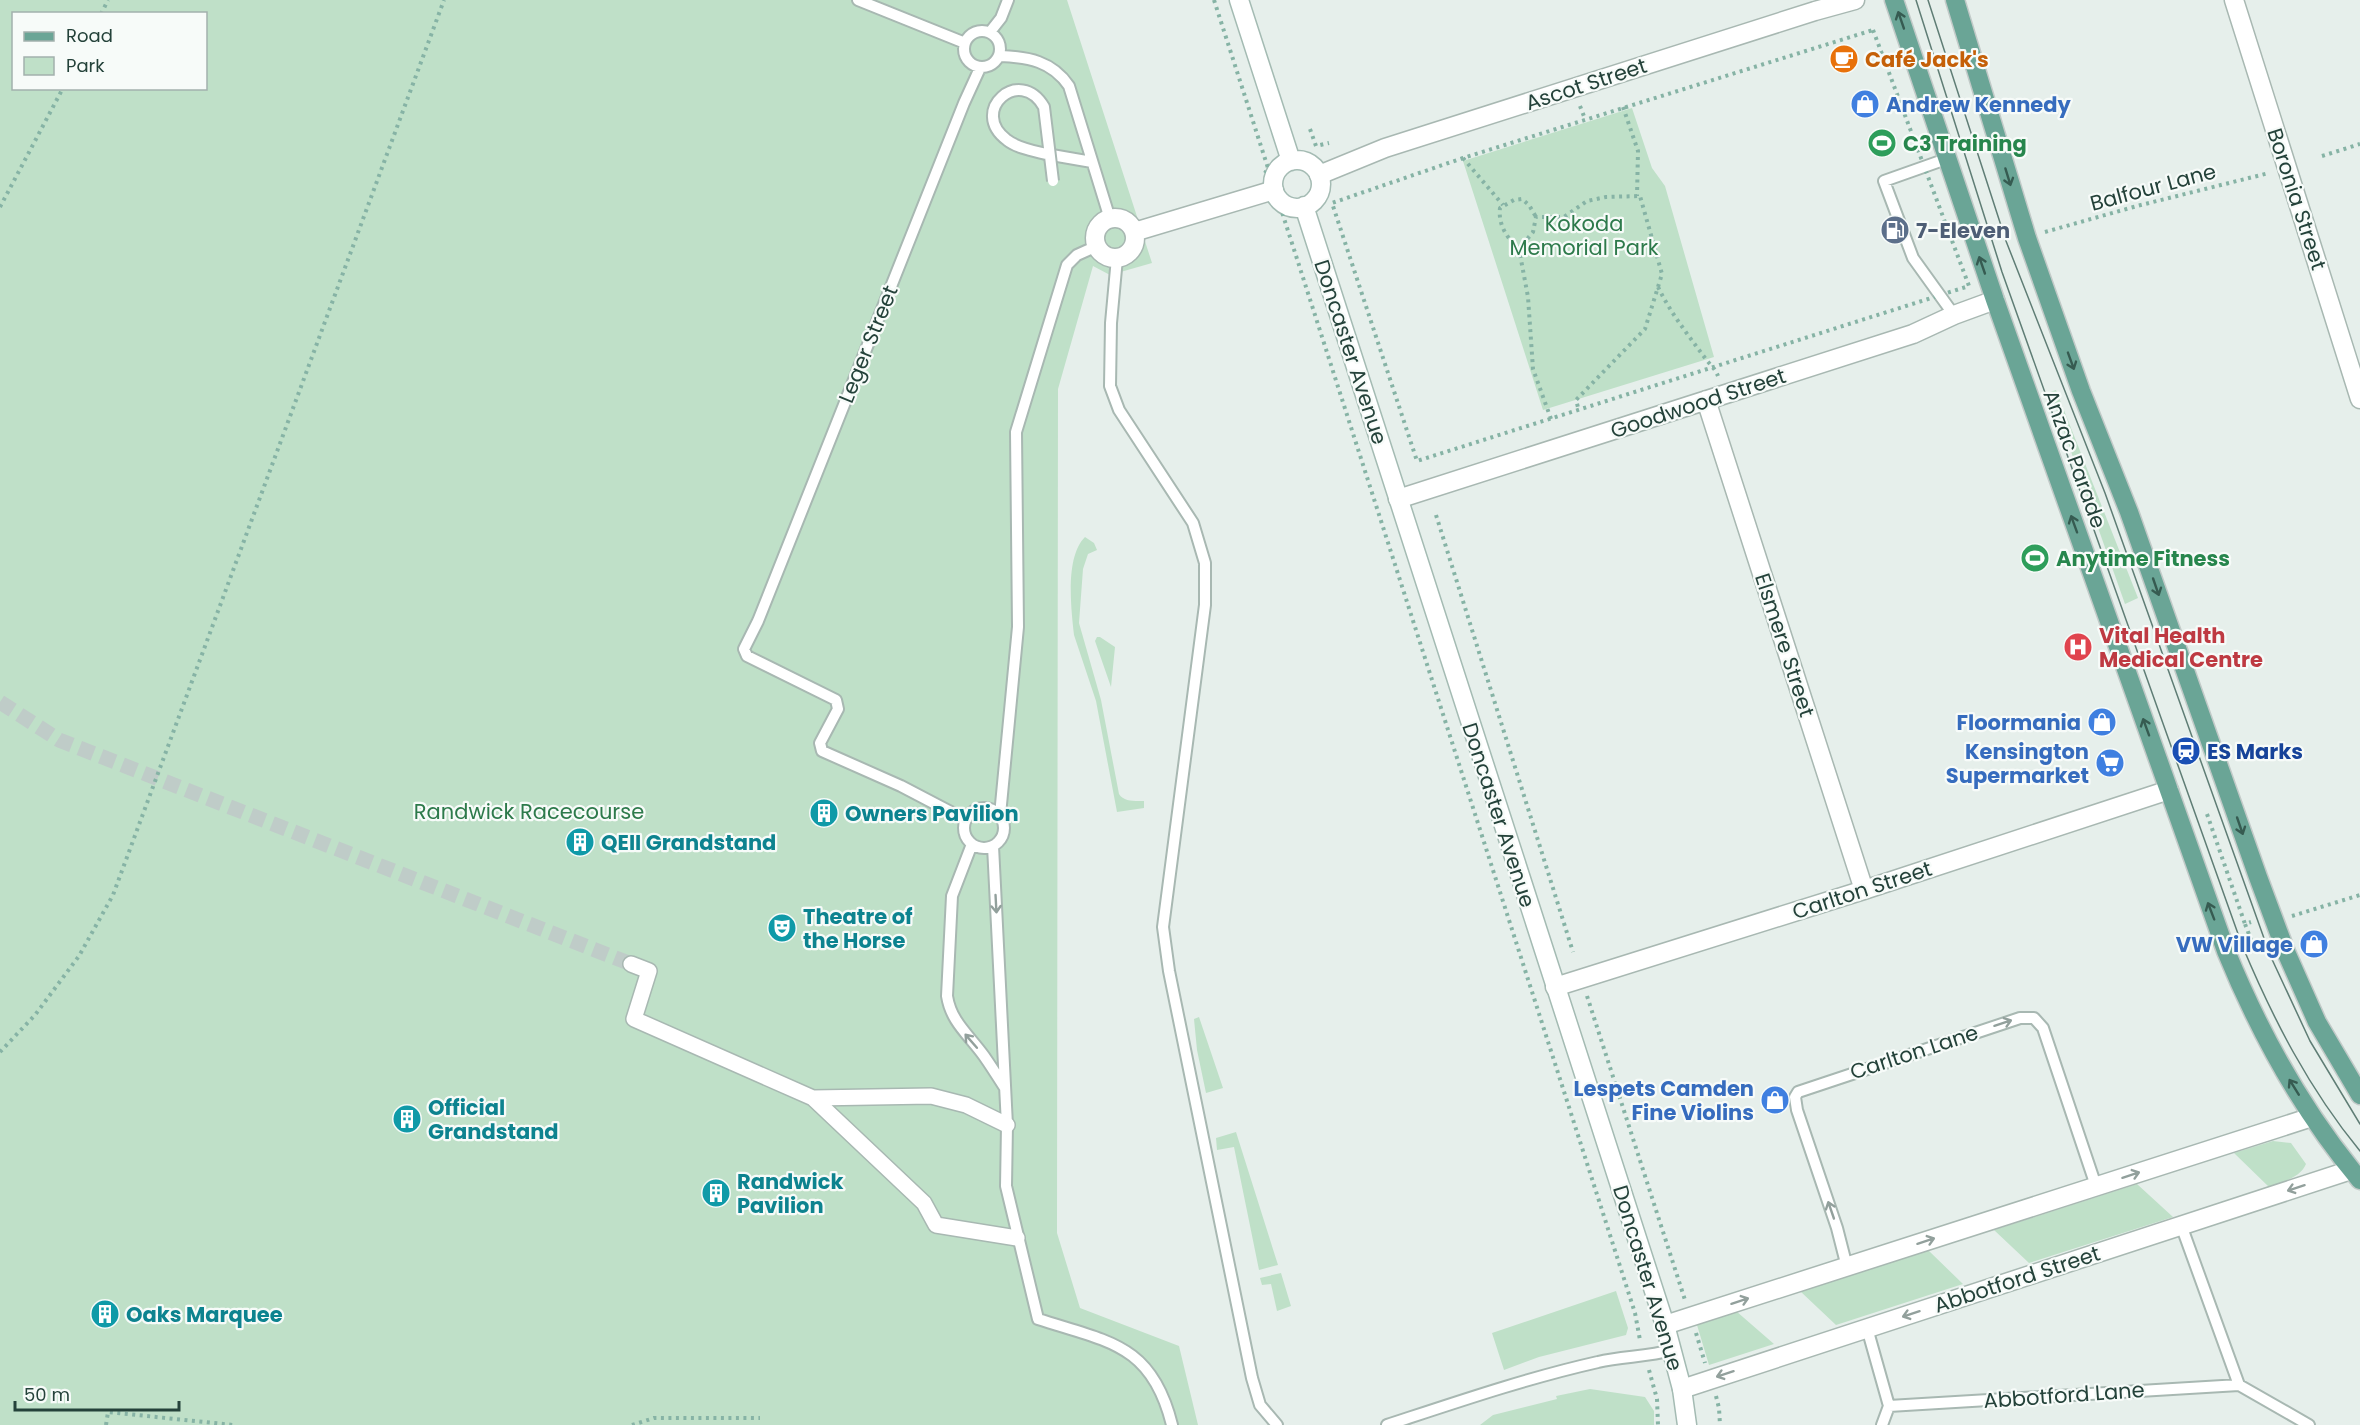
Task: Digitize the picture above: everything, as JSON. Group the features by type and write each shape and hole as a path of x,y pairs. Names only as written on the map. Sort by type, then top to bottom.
{"main road":[{"name":"Anzac Parade","path":"1894,0 1995,300 2207,900 2244,997 2272,1053 2312,1117 2356,1175"},
{"name":"Anzac Parade","path":"1955,0 2027,238 2081,391 2129,512 2258,878 2286,952 2317,1022 2360,1095"}],"street":[{"path":"1239,0 1291,161"},
{"name":"Ascot Street","path":"1319,175 1385,148 1815,10 1855,0"},
{"name":"Boronia Street","path":"2234,0 2360,399"},
{"path":"1134,232 1275,199 1276,196 1288,206 1304,206 1317,197 1321,182 1319,175 1309,163 1302,160 1291,161 1280,167 1275,173 1275,199"},
{"name":"Doncaster Avenue","path":"1304,206 1665,1325 1682,1389 1687,1425"},
{"path":"1110,219 1122,219 1134,232 1132,249 1117,258 1105,255 1097,246 1096,232 1099,226 1110,219"},
{"name":"Goodwood Street","path":"1398,499 1912,334 1995,300"},
{"name":"Elsmere Street","path":"1706,400 1864,890"},
{"name":"Carlton Street","path":"1555,987 1864,890 2169,790"},
{"path":"631,964 649,971 633,1019 813,1098 924,1203 936,1225 1017,1238"},
{"path":"813,1098 931,1096 966,1105 1007,1125"},
{"path":"1665,1325 2312,1117"},
{"name":"Abbotford Street","path":"1682,1389 2181,1226 2356,1175"}],"lane":[{"path":"858,0 965,43"},
{"path":"990,32 1001,18 1008,0"},
{"path":"990,32 1000,45 1000,56 992,65 980,68 967,59 964,54 965,43 973,34 990,32"},
{"path":"1000,56 1020,56 1037,61 1051,66 1061,74 1069,86 1110,219"},
{"name":"Leger Street","path":"966,820 901,786 822,751 820,743 835,717 838,704 836,700 745,654 745,646 758,621 964,103 980,68"},
{"path":"1053,181 1044,107 1039,97 1029,91 1019,89 1006,93 996,102 993,122 998,132 1008,141 1046,154 1092,162"},
{"path":"1949,158 1884,181 1913,258 1954,315"},
{"path":"1000,815 989,808 982,808 969,814 964,833 972,843 982,848 993,846 1002,838 1004,832 1000,815 1018,627 1016,432 1067,265 1077,255 1097,246"},
{"path":"1117,258 1111,323 1110,386 1119,410 1193,523 1205,562 1205,604 1163,927 1169,971 1251,1378 1260,1406 1277,1425"},
{"path":"972,843 952,896 949,1007 957,1025 983,1055 1005,1088"},
{"path":"993,846 1007,1125 1006,1186 1038,1319 1119,1346 1137,1359 1153,1375 1164,1395 1172,1425"},
{"name":"Carlton Lane","path":"1847,1267 1837,1228 1797,1110 1795,1097 1797,1092 1803,1088 2009,1021 2034,1018 2043,1028 2096,1186"},
{"path":"2181,1226 2239,1385 2310,1425"},
{"path":"1867,1328 1888,1406 1882,1425"},
{"path":"1387,1425 1550,1374 1625,1356 1671,1350"},
{"name":"Abbotford Lane","path":"1888,1406 2239,1385"}],"path":[{"path":"0,1052 35,1015 80,956 113,895 444,0"},
{"path":"1214,0 1268,168 1264,174 1255,177"},
{"path":"1873,30 1969,286 1417,462 1332,203 1623,107 1873,30"},
{"path":"0,207 62,90"},
{"path":"1623,107 1638,152 1637,196"},
{"path":"1310,129 1316,146 1329,143"},
{"path":"2322,156 2360,144"},
{"path":"1463,158 1503,206"},
{"name":"Balfour Lane","path":"2044,232 2269,173"},
{"path":"1536,217 1564,217 1587,201 1606,197 1640,196 1662,274 1645,329 1576,400 1579,411"},
{"path":"1275,199 1281,209 1631,1301 1638,1335"},
{"path":"1520,249 1533,232 1536,217 1529,205 1522,199 1514,200 1500,208 1499,217 1509,240 1520,249 1528,297 1533,369 1551,419"},
{"path":"1658,287 1668,307 1706,360 1714,367 1724,394"},
{"path":"1436,515 1573,952"},
{"path":"2208,814 2252,942 2246,944"},
{"path":"2292,916 2360,895"},
{"path":"2245,924 2251,922"},
{"path":"1588,996 1719,1408 1720,1425"},
{"path":"1657,1399 1658,1425"},
{"path":"106,1425 108,1412 233,1425"},
{"path":"632,1425 654,1418 760,1418"}],"green space":[{"name":"Randwick Racecourse","path":"0,0 1067,0 1152,263 1110,275 1093,266 1058,389 1057,1233 1080,1308 1179,1346 1198,1425 0,1425"},
{"name":"Kokoda Memorial Park","path":"1632,108 1652,168 1665,186 1714,357 1543,410 1463,161"},
{"path":"2056,390 2138,598 2125,604 2050,392"},
{"path":"1085,537 1094,543 1097,550 1088,554 1083,569 1079,623 1101,700 1119,794 1127,800 1144,801 1144,808 1117,812 1096,701 1074,635 1071,597 1072,570 1074,557"},
{"path":"1097,637 1115,647 1111,687 1095,641"},
{"path":"1199,1017 1223,1088 1206,1093 1197,1050 1194,1019"},
{"path":"1236,1132 1278,1265 1259,1270 1234,1147 1217,1150 1216,1138"},
{"path":"2273,1141 2291,1143 2306,1164 2300,1173 2269,1187 2234,1153"},
{"path":"2137,1184 2173,1217 2029,1263 1994,1230"},
{"path":"1928,1250 1963,1284 1836,1325 1800,1291"},
{"path":"1281,1273 1291,1306 1277,1311 1271,1284 1262,1285 1260,1278"},
{"path":"1616,1291 1628,1328 1626,1335 1539,1357 1504,1370 1492,1333"},
{"path":"1736,1311 1774,1344 1709,1365 1697,1325"},
{"path":"1590,1389 1645,1397 1654,1411 1654,1425 1480,1425 1493,1415 1557,1399 1556,1396"}],"tunnel":[{"path":"0,702 59,740 631,964"}],"tram line":[{"path":"1916,0 2002,272 2242,945 2266,1000 2308,1078 2360,1151"},
{"path":"1928,0 2006,241 2105,493 2270,955 2310,1041 2360,1124"}],"place":[{"name":"Café Jack's","path":"1844,59"},
{"name":"Andrew Kennedy","path":"1865,104"},
{"name":"C3 Training","path":"1882,143"},
{"name":"7-Eleven","path":"1895,230"},
{"name":"Anytime Fitness","path":"2035,558"},
{"name":"Vital Health Medical Centre","path":"2078,647"},
{"name":"Floormania","path":"2102,722"},
{"name":"ES Marks","path":"2186,751"},
{"name":"Kensington Supermarket","path":"2110,763"},
{"name":"Owners Pavilion","path":"824,813"},
{"name":"QEII Grandstand","path":"580,842"},
{"name":"Theatre of the Horse","path":"782,928"},
{"name":"VW Village","path":"2314,944"},
{"name":"Lespets Camden Fine Violins","path":"1775,1100"},
{"name":"Official Grandstand","path":"407,1119"},
{"name":"Randwick Pavilion","path":"716,1193"},
{"name":"Oaks Marquee","path":"105,1314"}]}
